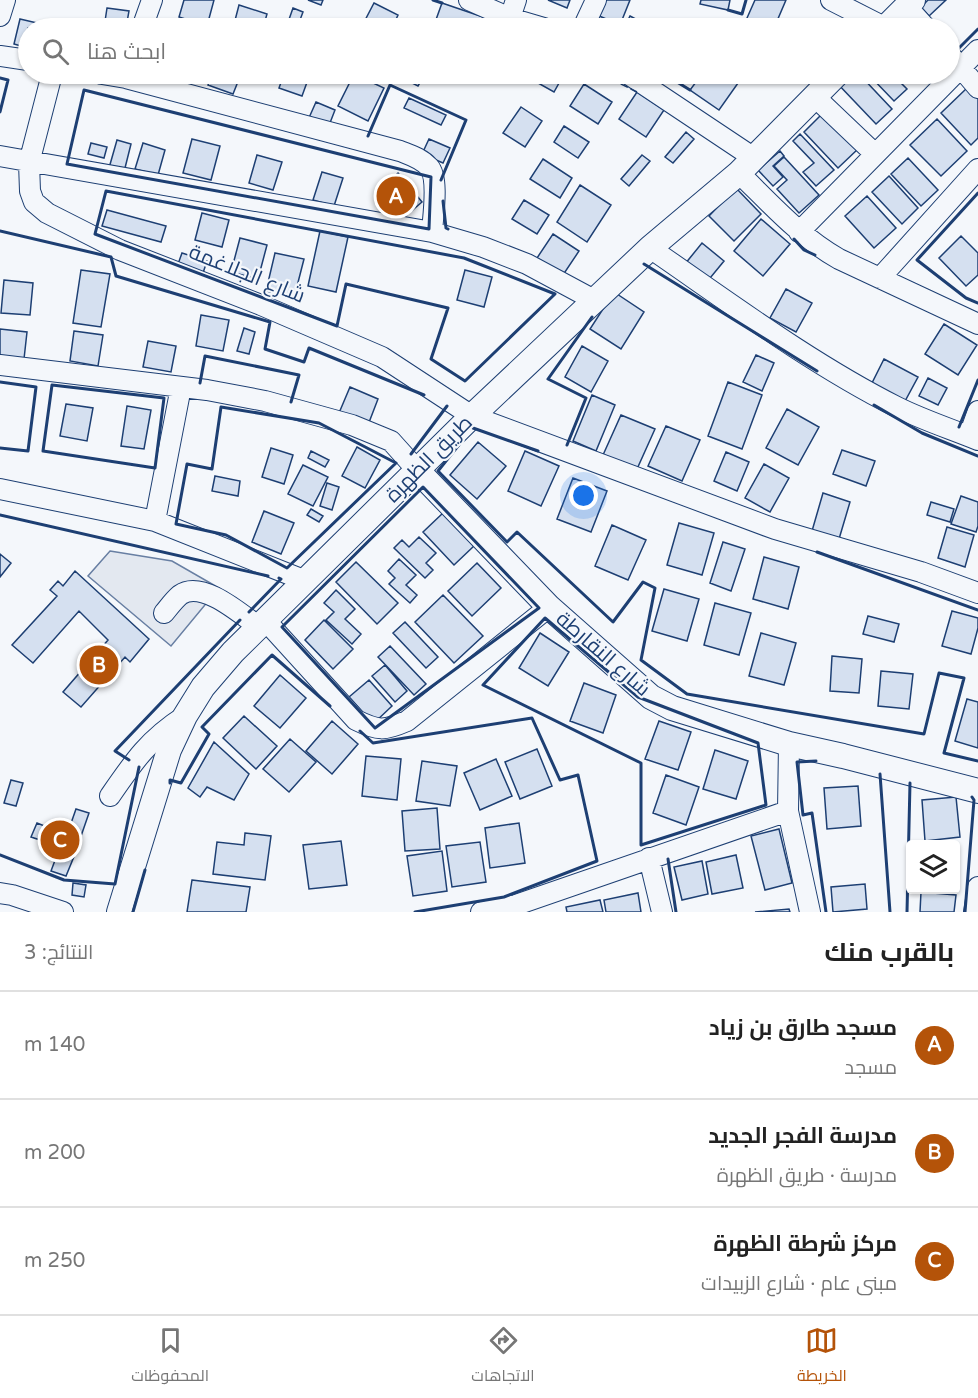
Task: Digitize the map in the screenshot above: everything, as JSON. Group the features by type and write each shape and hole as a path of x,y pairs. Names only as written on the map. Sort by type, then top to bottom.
{"main road":[{"path":"895,18 910,3"},
{"name":"طريق الظهرة","path":"119,912 169,750 185,716 203,687 262,624 472,416 650,248 746,166 827,84"},
{"name":"شارع النقارطة","path":"417,470 549,608 651,697 672,708 789,744 978,791"}],"street":[{"path":"0,16 5,0"},
{"path":"146,18 152,0"},
{"path":"469,0 513,9 528,18"},
{"path":"588,18 596,0"},
{"path":"831,0 866,18"},
{"path":"910,3 920,18"},
{"path":"960,59 978,51"},
{"path":"0,56 18,59"},
{"path":"960,67 978,88"},
{"name":"شارع الجلاغمة","path":"49,84 29,163 30,191 34,202 47,213 120,250 261,305 382,357 472,416 775,530 921,572 978,593"},
{"path":"156,84 400,151 420,159 431,168 434,186 432,231"},
{"path":"641,84 746,166 799,232 819,248 839,260 978,324"},
{"path":"799,232 875,154 935,84"},
{"path":"814,96 875,154"},
{"path":"0,156 29,163 432,231 527,264 594,300"},
{"path":"880,278 978,169"},
{"path":"650,248 850,381 898,407 973,438 978,411"},
{"path":"0,365 180,387 265,401 352,425 391,441 417,470"},
{"path":"155,521 180,387"},
{"path":"0,489 155,521 306,581"},
{"path":"164,613 180,595 188,591 196,591 222,600 262,624 356,720 374,729 389,729 407,721 549,608"},
{"path":"110,796 151,740 185,716"},
{"path":"789,744 788,811 810,912"},
{"path":"481,912 516,909 649,858 788,811"},
{"path":"649,858 662,912"},
{"path":"974,912 978,887"},
{"path":"0,892 63,912"}],"shaded area":[{"path":"110,551 172,561 219,588 171,646 88,576"}],"building":[{"path":"184,0 214,0 209,18 179,17"},
{"path":"308,0 323,0 321,5"},
{"path":"548,0 570,0 567,8"},
{"path":"603,0 630,0 623,18 604,18 597,15"},
{"path":"701,0 730,0 728,10 700,4"},
{"path":"755,0 786,0 778,18 747,18"},
{"path":"928,0 946,0 929,16 921,7"},
{"path":"374,3 398,15 397,18 366,18"},
{"path":"442,3 483,17 483,18 437,18"},
{"path":"239,5 267,14 266,18 236,18"},
{"path":"107,8 129,11 128,18 106,18"},
{"path":"293,8 303,12 301,18 290,18"},
{"path":"18,27 18,45 14,44"},
{"path":"208,84 237,84 233,94"},
{"path":"280,84 306,84 302,96 279,88"},
{"path":"349,84 375,84 384,88 368,121 338,106"},
{"path":"540,84 558,84 554,92"},
{"path":"584,84 612,102 598,124 570,106"},
{"path":"694,84 737,84 719,110 690,90"},
{"path":"838,84 868,84 892,109 876,124"},
{"path":"878,84 902,84 907,89 894,101"},
{"path":"967,88 978,99 978,138 971,145 941,113"},
{"path":"637,92 664,110 646,137 619,119"},
{"path":"409,98 446,115 441,125 404,108"},
{"path":"316,102 335,110 328,128 308,120"},
{"path":"521,107 542,121 525,147 503,133"},
{"path":"824,112 859,148 838,168 804,132"},
{"path":"937,119 967,151 941,176 910,145"},
{"path":"564,126 589,142 578,158 554,142"},
{"path":"686,132 694,139 673,163 665,157"},
{"path":"800,134 834,170 816,186 803,172 814,163 793,141"},
{"path":"192,139 220,146 211,180 183,173"},
{"path":"429,139 450,148 443,163 422,154"},
{"path":"117,140 131,144 124,172 109,168"},
{"path":"91,143 107,147 104,158 88,154"},
{"path":"143,143 165,150 158,175 135,169"},
{"path":"780,151 784,156 773,166 783,177 773,186 758,170"},
{"path":"257,155 282,162 273,190 249,183"},
{"path":"642,155 650,161 629,186 621,179"},
{"path":"784,157 819,195 799,213 777,189 787,180 774,166"},
{"path":"908,158 938,190 921,206 891,174"},
{"path":"543,159 572,178 560,198 530,179"},
{"path":"322,172 343,178 334,206 313,200"},
{"path":"398,173 422,202 401,220 377,191"},
{"path":"889,176 918,208 902,224 872,192"},
{"path":"580,185 611,205 587,242 557,222"},
{"path":"736,188 761,214 734,241 709,216"},
{"path":"867,196 896,228 874,248 845,216"},
{"path":"524,200 549,215 537,234 512,219"},
{"path":"107,210 166,226 161,242 102,226"},
{"path":"202,213 229,220 222,247 195,240"},
{"path":"761,219 790,244 763,276 734,251"},
{"path":"320,231 348,237 336,292 308,286"},
{"path":"553,234 579,251 563,275 537,258"},
{"path":"961,236 978,253 978,275 966,286 939,258"},
{"path":"240,238 267,245 258,279 231,272"},
{"path":"702,243 724,261 706,283 685,264"},
{"path":"182,253 207,261 203,273 178,264"},
{"path":"275,253 304,259 294,298 266,291"},
{"path":"81,270 110,274 101,327 73,323"},
{"path":"465,270 492,277 484,307 457,300"},
{"path":"4,280 33,283 30,315 1,313"},
{"path":"786,289 812,303 796,332 770,318"},
{"path":"614,292 644,312 621,349 590,329"},
{"path":"201,315 229,320 223,351 196,346"},
{"path":"944,324 977,345 958,375 925,354"},
{"path":"244,328 255,332 249,354 237,351"},
{"path":"0,329 27,332 24,359 0,357"},
{"path":"74,331 103,335 98,366 70,361"},
{"path":"148,341 176,346 171,372 143,367"},
{"path":"582,346 608,361 591,392 565,377"},
{"path":"756,355 774,363 762,391 743,382"},
{"path":"884,359 918,377 904,403 871,385"},
{"path":"928,378 947,388 938,405 919,396"},
{"path":"728,382 762,395 742,449 708,436"},
{"path":"350,387 378,399 368,425 339,413"},
{"path":"592,395 615,405 596,451 573,441"},
{"path":"66,404 93,408 87,441 60,436"},
{"path":"127,406 151,410 144,449 121,446"},
{"path":"787,409 819,427 798,465 766,448"},
{"path":"621,415 655,429 637,469 603,455"},
{"path":"666,426 700,440 682,481 648,466"},
{"path":"478,442 506,466 477,499 450,475"},
{"path":"357,447 380,460 365,488 342,476"},
{"path":"271,448 293,455 284,484 262,477"},
{"path":"842,450 875,461 866,486 833,474"},
{"path":"311,451 329,460 325,467 308,458"},
{"path":"525,451 559,466 541,506 508,491"},
{"path":"726,452 749,462 737,491 714,481"},
{"path":"764,464 789,478 770,512 745,498"},
{"path":"303,465 328,477 313,506 288,494"},
{"path":"215,476 240,481 238,496 212,491"},
{"path":"573,478 607,491 591,532 557,519"},
{"path":"327,483 339,487 332,510 320,506"},
{"path":"823,493 850,502 839,539 812,531"},
{"path":"961,496 978,502 976,532 951,524"},
{"path":"931,502 954,509 950,522 927,515"},
{"path":"311,509 323,516 319,522 307,515"},
{"path":"264,511 294,523 281,554 252,542"},
{"path":"444,512 475,545 454,565 423,532"},
{"path":"679,523 714,533 702,575 667,565"},
{"path":"612,525 646,540 628,580 595,566"},
{"path":"947,527 974,535 965,567 938,558"},
{"path":"419,537 436,553 426,563 433,570 425,578 394,548 402,540 409,547"},
{"path":"723,542 745,549 731,591 710,583"},
{"path":"0,554 11,563 0,577"},
{"path":"764,557 799,567 788,609 753,599"},
{"path":"399,559 416,575 406,585 417,595 410,603 389,584 395,578 388,571"},
{"path":"356,562 398,603 377,624 336,582"},
{"path":"477,563 501,588 472,616 448,591"},
{"path":"75,571 149,639 130,662 125,657 81,707 63,692 108,640 79,611 33,663 12,645 57,596 50,590 58,581 63,586"},
{"path":"664,589 699,599 687,641 652,631"},
{"path":"336,590 355,609 345,619 361,634 352,644 326,620 334,612 324,603"},
{"path":"443,595 483,636 454,663 415,622"},
{"path":"715,603 751,613 739,655 704,645"},
{"path":"952,611 978,618 978,628 971,654 942,646"},
{"path":"868,616 899,624 894,642 863,634"},
{"path":"324,620 353,649 333,669 305,640"},
{"path":"405,622 438,657 426,668 393,633"},
{"path":"540,633 569,652 548,686 519,668"},
{"path":"761,633 796,643 784,685 749,676"},
{"path":"390,646 426,684 414,695 378,657"},
{"path":"832,656 862,659 859,693 830,691"},
{"path":"385,665 407,691 395,702 372,676"},
{"path":"881,671 913,674 909,709 878,706"},
{"path":"280,675 306,698 280,728 254,706"},
{"path":"369,680 392,706 373,724 349,697"},
{"path":"584,683 616,695 603,733 570,721"},
{"path":"967,699 978,702 978,748 955,741"},
{"path":"244,716 277,746 256,769 223,738"},
{"path":"332,721 358,744 332,774 306,751"},
{"path":"659,721 691,732 678,770 645,759"},
{"path":"290,739 316,762 289,792 263,769"},
{"path":"214,742 249,774 234,800 207,787 200,797 188,788"},
{"path":"537,749 552,786 520,799 505,762"},
{"path":"715,750 748,761 736,799 703,789"},
{"path":"366,756 401,759 397,800 362,796"},
{"path":"496,759 512,796 480,810 464,773"},
{"path":"422,761 457,766 450,806 416,801"},
{"path":"666,775 699,787 686,825 653,813"},
{"path":"11,780 23,783 16,806 4,803"},
{"path":"858,786 861,826 827,829 824,788"},
{"path":"956,797 960,837 925,840 922,800"},
{"path":"437,808 440,849 405,851 402,811"},
{"path":"76,809 89,813 80,839 71,836 67,850 75,854 66,876 51,871 57,855 46,842 31,837 37,823 52,829 69,829"},
{"path":"519,823 525,863 490,868 485,828"},
{"path":"779,829 792,883 765,890 751,836"},
{"path":"245,833 271,836 265,880 213,874 217,842 244,845"},
{"path":"341,841 347,885 309,889 303,845"},
{"path":"480,842 486,882 452,887 446,846"},
{"path":"442,851 447,891 413,896 407,856"},
{"path":"736,855 743,888 712,894 706,862"},
{"path":"702,861 708,894 682,900 674,867"},
{"path":"192,880 250,887 246,912 187,912"},
{"path":"73,883 86,885 84,897 72,895"},
{"path":"865,884 867,909 833,912 831,887"},
{"path":"638,893 641,912 606,912 604,900"},
{"path":"921,894 956,895 954,912 920,912"},
{"path":"600,900 603,912 567,912 566,907"},
{"path":"789,909 790,912 755,912"}],"fence":[{"path":"621,84 637,92"}],"wall":[{"path":"433,0 442,3"},
{"path":"728,10 742,14 746,0"},
{"path":"960,47 978,29"},
{"path":"0,78 8,80 0,112"},
{"path":"680,84 690,90"},
{"path":"368,136 390,85 466,120 441,180"},
{"path":"84,90 431,177 429,229 67,164 84,90"},
{"path":"106,191 464,258 555,294 465,381 431,359 448,308 346,284 337,326 95,234 106,191"},
{"path":"978,193 917,260 966,298 978,303"},
{"path":"443,201 448,229"},
{"path":"0,231 111,257 116,276 270,322 265,349 304,362 309,348 424,395"},
{"path":"794,239 804,250 815,255"},
{"path":"644,264 817,371"},
{"path":"567,445 586,398 548,379 592,317"},
{"path":"200,383 205,356 299,375 291,402"},
{"path":"959,427 978,380"},
{"path":"0,382 36,387 28,451 0,448"},
{"path":"52,385 164,398 155,468 43,451 52,385"},
{"path":"874,405 922,433 978,456"},
{"path":"411,454 447,406"},
{"path":"221,407 319,423 396,463 287,568 226,535 176,524 187,464 212,469 221,407"},
{"path":"473,428 538,451"},
{"path":"458,446 438,471 507,542 517,532 613,622 643,582 655,588 641,660 687,694 924,734 939,673 964,678 944,753 978,761"},
{"path":"423,487 539,608 375,728 282,627 423,487"},
{"path":"0,515 268,576"},
{"path":"817,552 978,610"},
{"path":"249,612 281,579 279,578"},
{"path":"545,618 638,697 758,743 766,805 641,845 641,763 483,685 545,618"},
{"path":"129,760 115,751 240,620"},
{"path":"170,783 170,780 181,783 209,734 202,727 272,655 330,706"},
{"path":"360,731 373,743 532,718 560,780 578,775 597,861 504,897 415,912"},
{"path":"816,761 797,762 803,815 812,813 826,912"},
{"path":"0,855 64,880 115,884 139,767"},
{"path":"880,774 890,912"},
{"path":"907,912 910,783"},
{"path":"965,912 974,800 972,797"},
{"path":"668,859 676,912"},
{"path":"133,912 145,870"}],"place":[{"name":"مسجد طارق بن زياد","path":"396,196"},
{"name":"مدرسة الفجر الجديد","path":"99,665"},
{"name":"مركز شرطة الظهرة","path":"60,840"}]}
